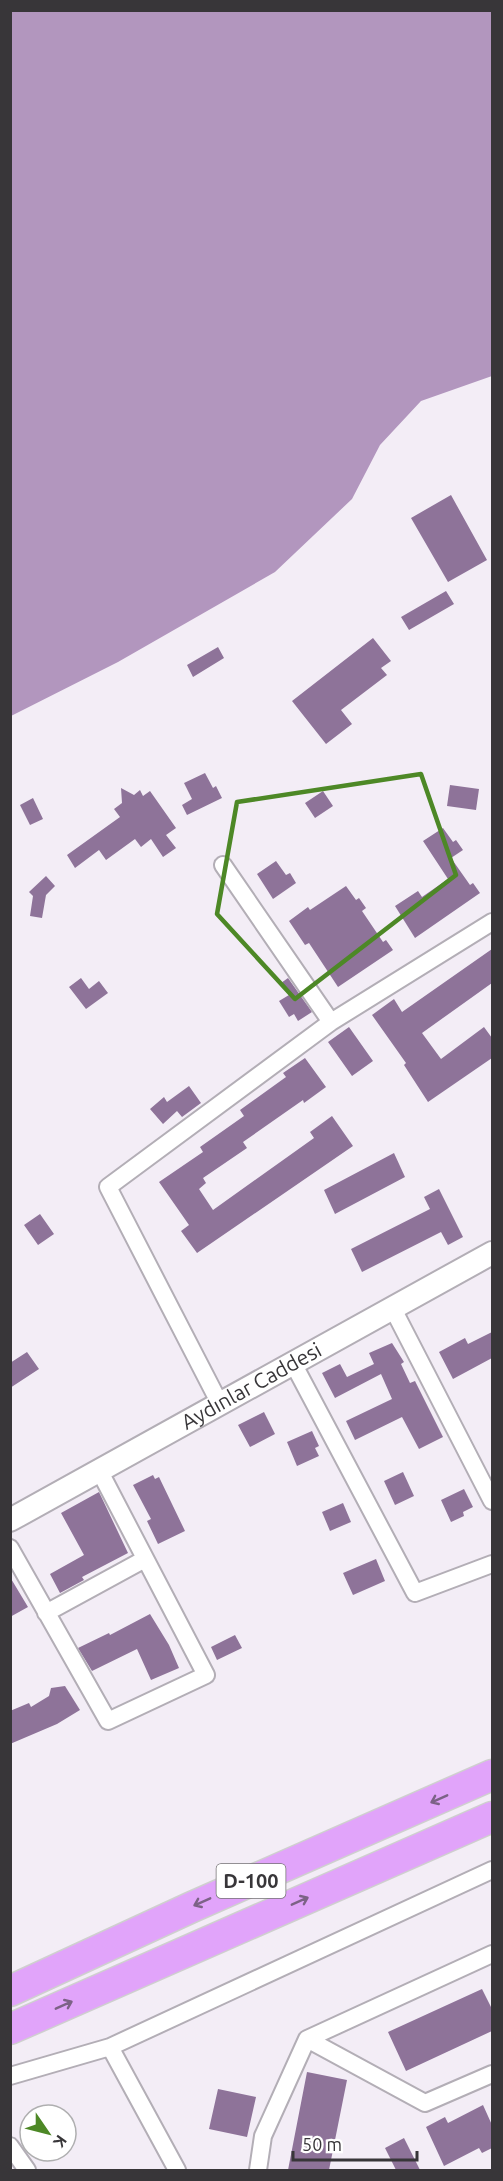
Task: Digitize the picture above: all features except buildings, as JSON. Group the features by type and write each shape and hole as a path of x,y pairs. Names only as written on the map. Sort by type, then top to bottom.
{"highway":[{"name":"D-100","path":"10,1991 192,1906 492,1775"},
{"name":"D-100","path":"10,2029 492,1816"}],"street":[{"path":"223,865 332,1022"},
{"path":"220,1404 108,1187 332,1022 492,922"},
{"name":"Aydınlar Caddesi","path":"10,1520 294,1365 392,1307 491,1257"},
{"path":"392,1307 492,1501"},
{"path":"294,1365 415,1593 492,1564"},
{"path":"10,1548 108,1721 206,1675 99,1470"},
{"path":"46,1613 145,1559"},
{"path":"10,2076 110,2047 492,1870"},
{"path":"258,2170 263,2136 307,2039 492,1954"},
{"path":"307,2039 425,2103 492,2074"},
{"path":"110,2047 177,2170"},
{"path":"10,2146 27,2170"}],"highlighted area":[{"path":"421,774 456,875 295,999 217,914 237,802"}],"shaded area":[{"path":"11,10 492,11 492,376 421,401 380,445 352,499 275,572 118,662 11,716"}]}
